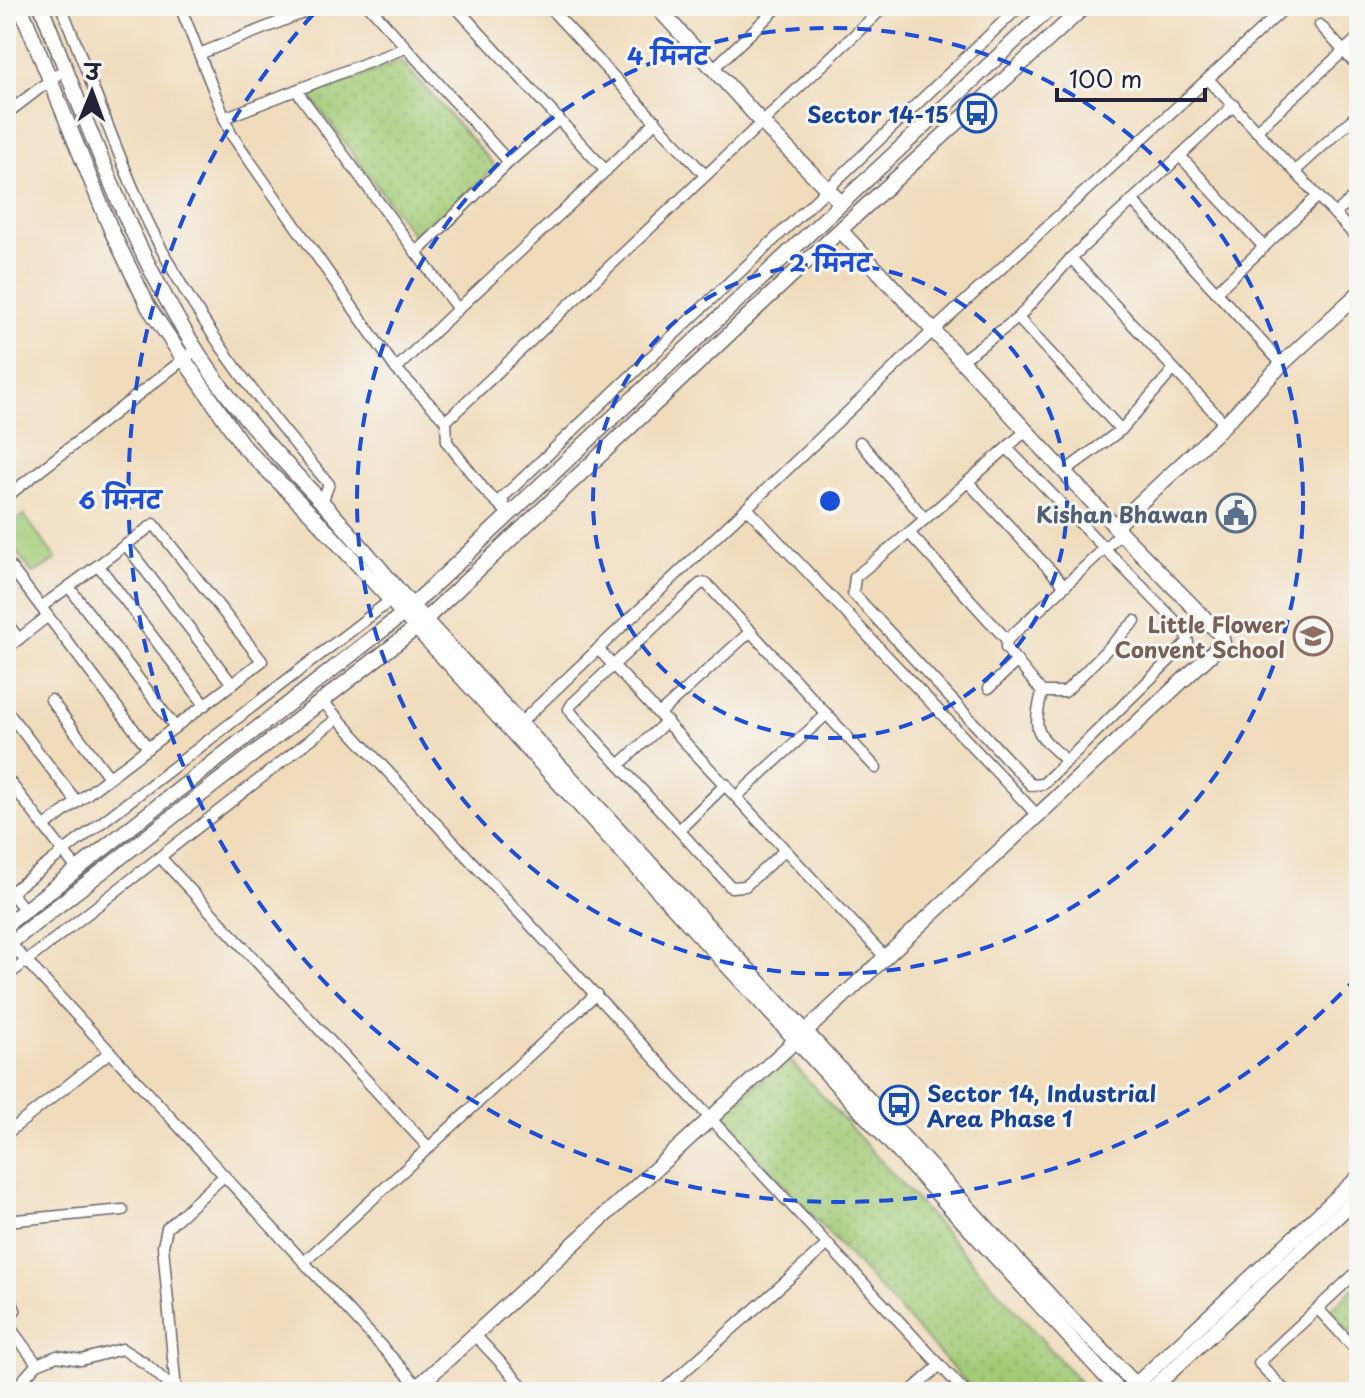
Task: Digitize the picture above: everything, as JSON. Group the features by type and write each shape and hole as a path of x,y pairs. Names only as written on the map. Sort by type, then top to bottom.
{"street":[{"path":"20,6 112,232 149,308 243,446 391,600 408,610"},
{"path":"41,6 130,228 164,297 213,375 265,443 322,502 420,624 801,1036 1120,1392"},
{"path":"61,6 148,221 241,376 329,484 322,502"},
{"path":"180,6 231,134 396,369 446,421 447,442 506,513"},
{"path":"199,54 320,6"},
{"path":"369,6 509,162"},
{"path":"455,6 606,171"},
{"path":"548,6 705,175"},
{"path":"656,6 827,190 844,228 934,330 1118,530 1221,635 1223,643 886,958 415,1389 304,1262 7,942 323,702 420,624 844,228 1085,6"},
{"path":"446,421 885,6"},
{"path":"506,513 502,498 1020,6"},
{"path":"6,925 408,610 506,513 1052,6"},
{"path":"516,727 934,330 1287,6"},
{"path":"714,68 771,9"},
{"path":"1320,25 1359,68"},
{"path":"1256,131 1359,37"},
{"path":"224,118 405,48"},
{"path":"6,114 66,68"},
{"path":"1208,79 1359,240"},
{"path":"296,90 457,308"},
{"path":"962,360 1018,318 1071,258 1234,105"},
{"path":"1295,171 1359,113"},
{"path":"416,253 509,162 559,119"},
{"path":"396,369 656,121"},
{"path":"1180,156 1264,247"},
{"path":"1335,214 1359,192"},
{"path":"1216,292 1318,196"},
{"path":"1132,200 1282,364"},
{"path":"1071,258 1225,424"},
{"path":"1067,761 1036,728 1042,692 1006,648 1007,640 1104,550 1118,530 1282,364 1359,293"},
{"path":"1018,318 1121,430"},
{"path":"6,497 197,349"},
{"path":"1065,471 1121,430 1174,369"},
{"path":"1007,448 1185,631 1188,642 1043,784 1031,785 853,593 855,577 1027,430"},
{"path":"860,442 925,519"},
{"path":"968,482 1065,586"},
{"path":"747,508 1038,816"},
{"path":"6,649 69,587 154,524 262,661 44,827"},
{"path":"909,533 1007,640"},
{"path":"126,545 232,684"},
{"path":"6,561 148,748"},
{"path":"98,565 205,705"},
{"path":"784,851 745,886 731,887 569,709 572,704 700,584 706,583 876,768"},
{"path":"69,587 175,727"},
{"path":"25,910 7,892 391,600"},
{"path":"1042,692 1065,692 1135,621"},
{"path":"6,622 19,639"},
{"path":"619,765 751,631"},
{"path":"598,649 886,958"},
{"path":"989,688 1017,661"},
{"path":"51,700 109,777"},
{"path":"323,702 965,1392"},
{"path":"6,710 77,802"},
{"path":"737,796 827,714"},
{"path":"6,977 338,718"},
{"path":"6,777 77,869"},
{"path":"679,830 726,784"},
{"path":"160,857 429,1148"},
{"path":"304,1262 596,994"},
{"path":"801,1036 1139,1390"},
{"path":"6,1134 110,1052"},
{"path":"176,1391 163,1246 167,1228 224,1176"},
{"path":"1139,1390 1359,1177"},
{"path":"1139,1390 1167,1386 1359,1196"},
{"path":"6,1221 123,1210"},
{"path":"661,1392 828,1244"},
{"path":"1286,1392 1259,1363 1359,1270"},
{"path":"6,1287 15,1310 6,1316"},
{"path":"1318,1309 1359,1353"},
{"path":"6,1322 37,1364"},
{"path":"474,1334 528,1392"},
{"path":"12,1392 37,1364 57,1356 81,1360 122,1349 133,1353 176,1391"},
{"path":"910,1392 940,1365"}],"green space":[{"path":"401,61 496,167 416,239 310,96"},
{"path":"24,515 56,559 33,574 6,538 6,528"},
{"path":"787,1057 1089,1392 975,1392 721,1117"},
{"path":"1359,1283 1359,1341 1330,1310"}],"place":[{"name":"Sector 14-15","path":"977,113"},
{"name":"Kishan Bhawan","path":"1236,513"},
{"name":"Little Flower Convent School","path":"1313,636"},
{"name":"Sector 14, Industrial Area Phase 1","path":"899,1105"}]}
